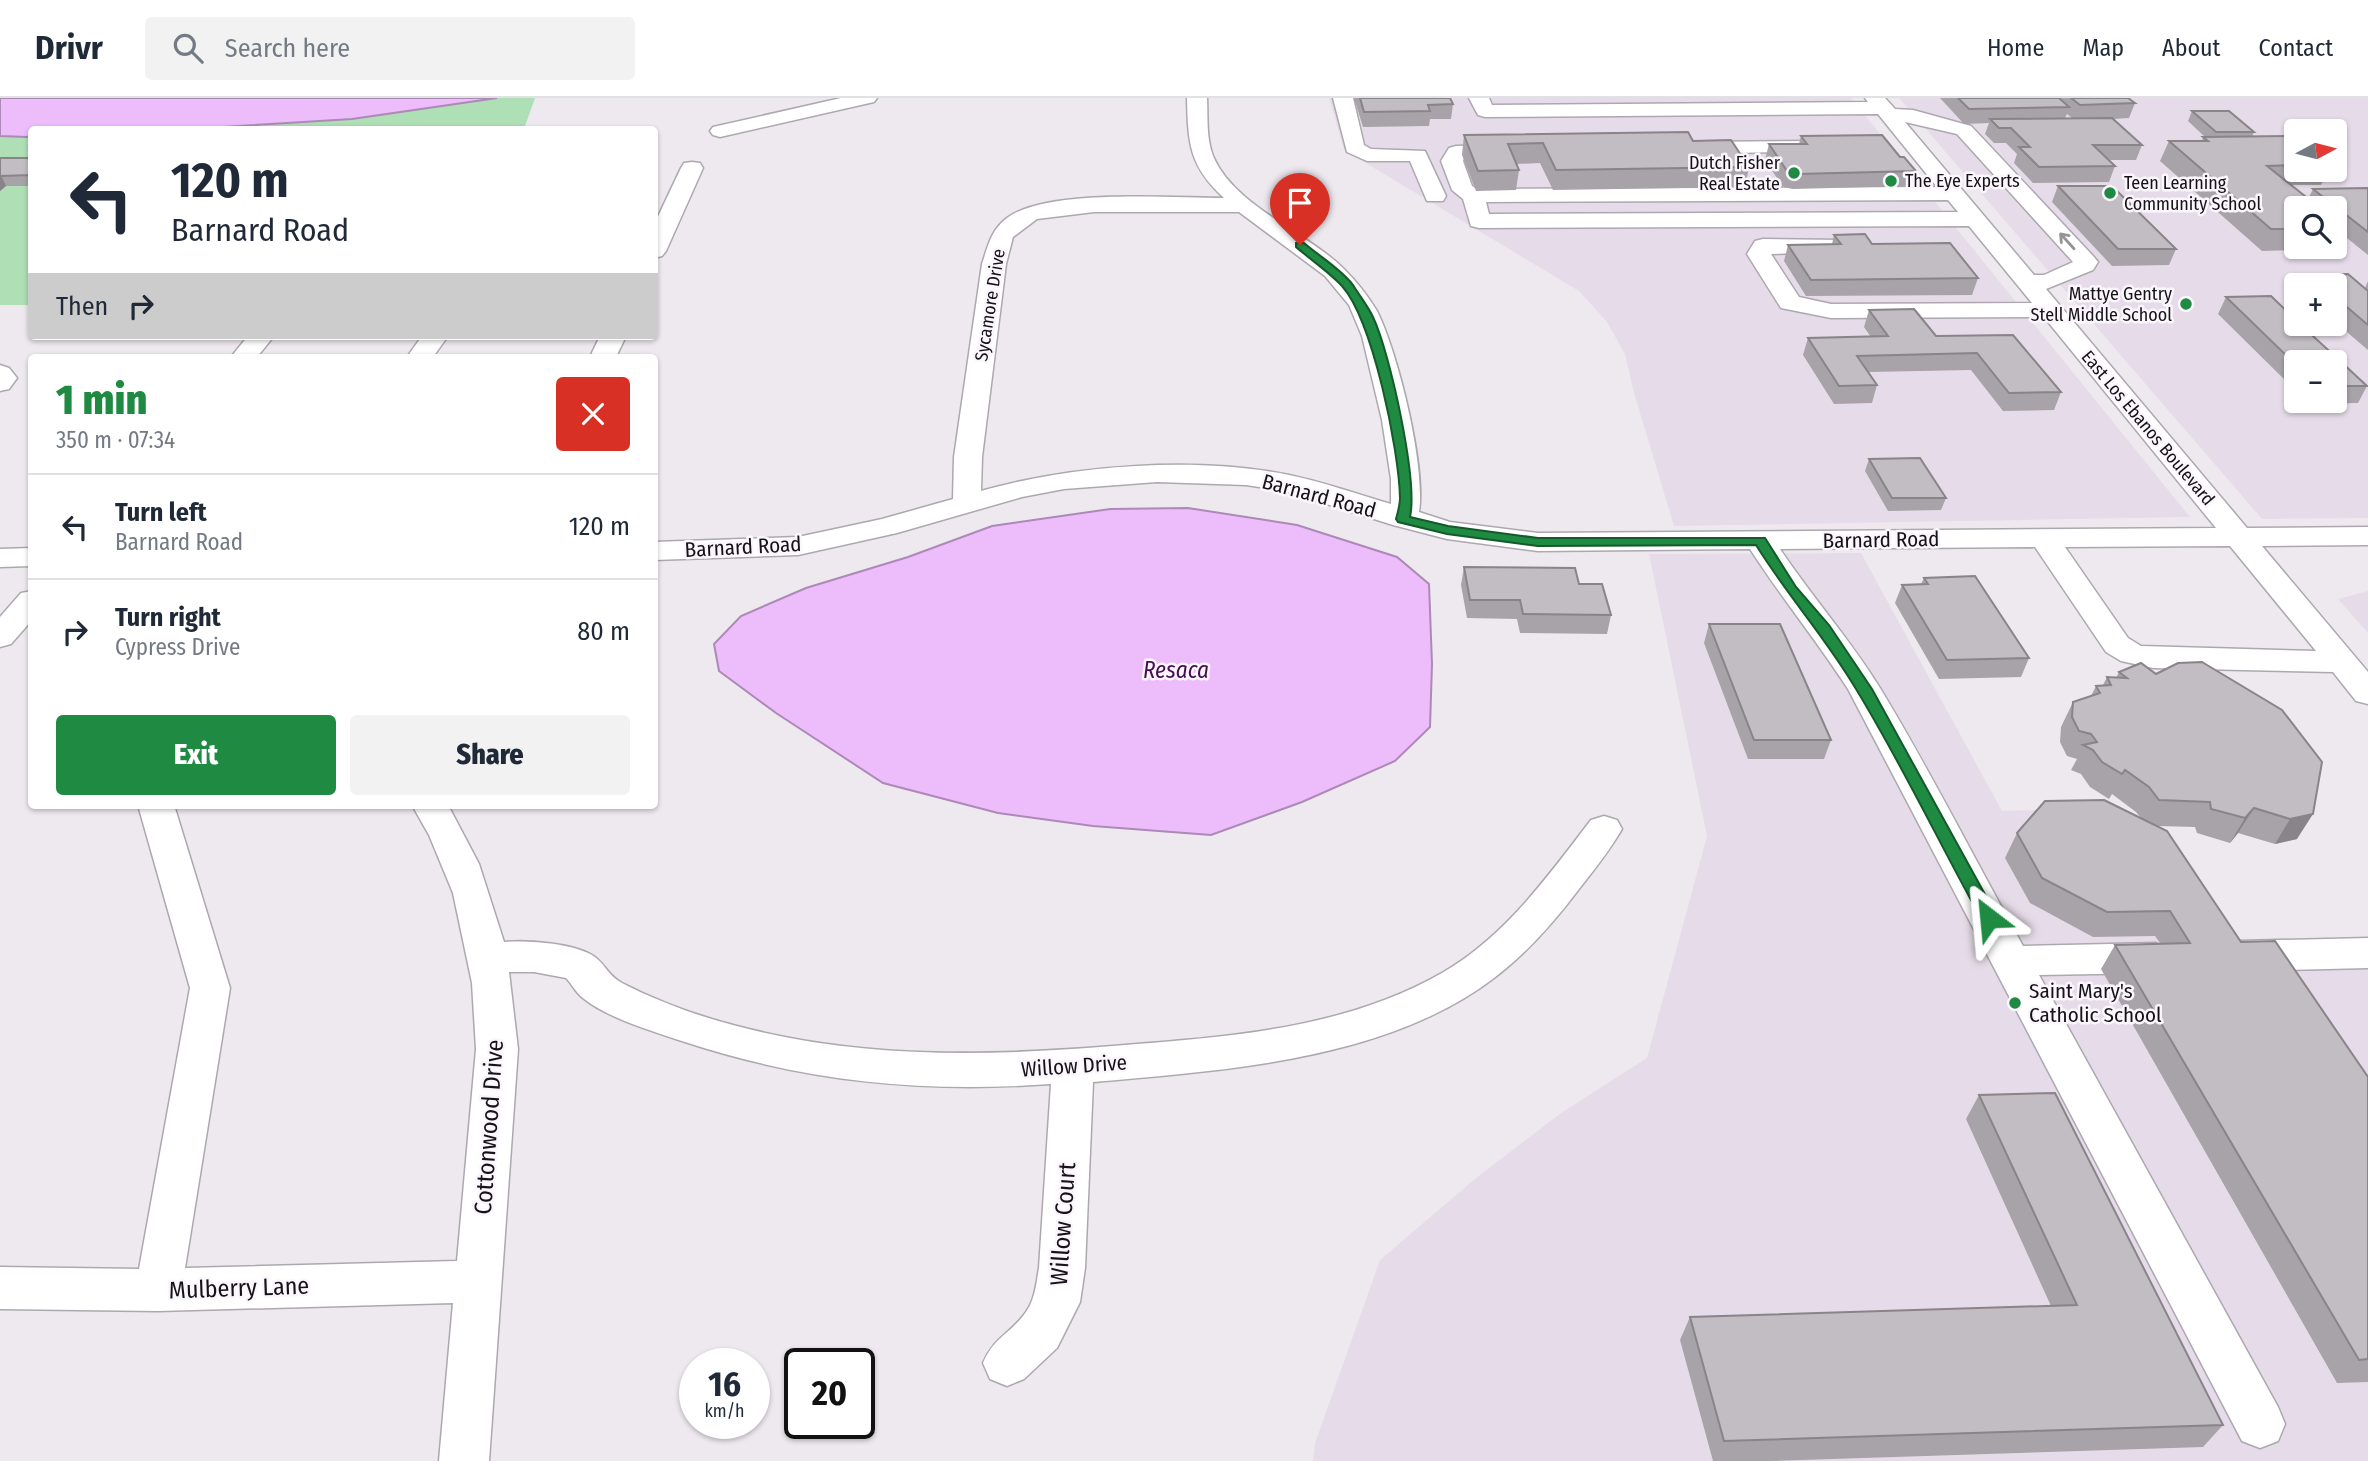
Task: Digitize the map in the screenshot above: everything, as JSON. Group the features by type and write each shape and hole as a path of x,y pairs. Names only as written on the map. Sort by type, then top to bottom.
{"street":[{"path":"720,131 867,98"},
{"path":"1197,98 1200,146 1204,159 1223,185 1333,271 1346,284 1363,310 1378,349 1396,428 1407,500 1403,519"},
{"path":"1343,98 1354,148 1367,155 1436,140 1434,196"},
{"path":"1479,112 1883,107 1964,130 2085,262 2085,265 2049,282 2028,282"},
{"name":"East Los Ebanos Boulevard","path":"1883,107 2368,693"},
{"path":"1666,148 1832,147"},
{"path":"1888,147 1946,154"},
{"path":"1528,149 1472,149 1456,152 1452,161 1462,190 1473,197 1954,193"},
{"path":"1968,160 2000,169"},
{"path":"658,242 692,168"},
{"path":"1473,197 1479,221 1975,219"},
{"name":"Sycamore Drive","path":"967,502 968,457 994,264 1002,235 1014,223 1029,214 1070,206 1246,205"},
{"path":"1968,243 1995,243"},
{"path":"1859,245 1763,246 1759,254 1790,303 1831,311 2050,310"},
{"path":"246,354 258,340"},
{"path":"0,373 4,378 0,383"},
{"name":"Barnard Road","path":"658,551 743,551 798,546 887,527 1018,489 1064,481 1157,474 1202,474 1288,483 1403,519 1459,532 1538,542 2368,536"},
{"path":"2044,538 2117,645 2132,654 2153,658 2342,662"},
{"path":"1760,541 1790,589 1824,628 1864,689 2260,1424"},
{"path":"0,558 28,557"},
{"path":"0,637 28,605"},
{"path":"157,809 210,988 158,1290"},
{"name":"Cottonwood Drive","path":"432,809 452,842 471,886 489,959 497,1049 464,1461"},
{"name":"Willow Drive","path":"489,959 533,955 578,965 596,988 635,1007 738,1043 797,1057 921,1071 986,1072 1175,1058 1303,1041 1362,1026 1413,1006 1457,982 1494,957 1524,930 1548,904 1604,829"},
{"path":"2012,961 2368,953"},
{"name":"Willow Court","path":"1007,1363 1040,1332 1057,1302 1062,1268 1073,1067"},
{"name":"Mulberry Lane","path":"0,1288 158,1290 478,1280"}],"shaded area":[{"path":"1329,98 1851,98 2190,517 1674,526 1625,354 1607,322 1579,291 1344,150"},
{"name":"Mattye Gentry Stell Middle School","path":"1899,98 2368,98 2368,518 2262,519"},
{"name":"Saint Mary's Catholic School","path":"1861,553 2002,811 2069,809 2222,948 2368,944 2368,1461 1313,1461 1315,1443 1380,1260 1476,1178 1561,1113 1647,1058 1707,836 1649,554"},
{"path":"2368,591 2368,633 2338,599"}],"green space":[{"path":"497,98 535,98 525,126 250,126 352,119"},
{"path":"0,136 28,136 28,305 0,305"}],"water":[{"path":"0,98 497,98 352,119 239,126 28,126 28,137 0,136"},
{"name":"Resaca","path":"1188,508 1297,525 1397,557 1429,584 1432,664 1430,727 1395,761 1302,802 1211,835 1093,826 998,813 883,783 776,713 719,671 714,644 741,616 806,588 908,557 992,526 1110,509"}],"building":[{"path":"1360,98 1450,98 1453,104 1428,105 1430,111 1364,112"},
{"path":"1958,98 2059,98 2069,107 1969,109"},
{"path":"2071,98 2128,98 2135,103 2080,105"},
{"path":"2192,111 2229,111 2254,132 2216,132"},
{"path":"2112,118 2142,145 2093,145 2115,166 2039,167 2019,147 2030,147 2011,128 1999,128 1990,119"},
{"path":"1688,132 1693,141 1731,140 1749,167 1556,170 1543,143 1508,144 1519,170 1478,171 1464,135"},
{"path":"1882,135 1916,171 1797,174 1787,171 1769,144 1807,144 1801,136"},
{"path":"2284,136 2284,165 2267,166 2305,196 2284,196 2284,229 2271,229 2169,141 2208,141 2203,137"},
{"path":"0,158 28,158 28,175 0,176"},
{"path":"2058,186 2112,186 2176,249 2118,249"},
{"path":"2368,188 2368,232 2347,216 2347,196 2322,196 2313,189"},
{"path":"1865,234 1872,244 1950,243 1978,278 1811,280 1788,245 1841,244 1834,235"},
{"path":"2347,274 2368,291 2368,325 2347,307"},
{"path":"2271,296 2284,308 2284,336 2313,336 2328,350 2284,350 2284,353 2226,297"},
{"path":"1914,309 1936,336 2013,335 2061,392 2009,393 1977,353 1857,356 1877,385 1839,386 1808,338 1888,336 1869,310"},
{"path":"2347,367 2367,386 2347,386"},
{"path":"1920,458 1946,498 1892,498 1869,459"},
{"path":"1464,567 1575,568 1579,584 1602,584 1611,615 1523,614 1520,600 1470,600"},
{"path":"1975,576 2029,658 1947,660 1902,585 1928,584 1924,578"},
{"path":"1709,624 1780,624 1831,740 1754,740"},
{"path":"2202,662 2282,710 2322,762 2313,814 2290,819 2254,808 2245,818 2211,809 2210,802 2159,800 2149,787 2125,770 2122,774 2102,762 2093,750 2083,745 2097,742 2091,734 2079,731 2072,717 2073,702 2100,693 2096,686 2111,685 2107,677 2127,678 2119,672 2141,663 2156,674 2178,663"},
{"path":"2104,800 2167,831 2241,942 2275,941 2368,1077 2368,1359 2359,1360 2115,945 2190,943 2170,911 2107,912 2042,878 2017,833 2045,801"},
{"path":"2055,1093 2223,1425 1724,1441 1690,1317 2077,1305 1979,1095"}],"place":[{"name":"Dutch Fisher Real Estate","path":"1794,173"},
{"name":"The Eye Experts","path":"1891,181"},
{"name":"Teen Learning Community School","path":"2110,193"},
{"name":"Mattye Gentry Stell Middle School","path":"2186,304"},
{"name":"Saint Mary's Catholic School","path":"2015,1003"}],"route":[{"path":"1300,245 1346,284 1367,317 1378,349 1396,428 1407,500 1403,519 1492,538 1538,542 1760,541 1790,589 1824,628 1864,689 1989,918"}]}
